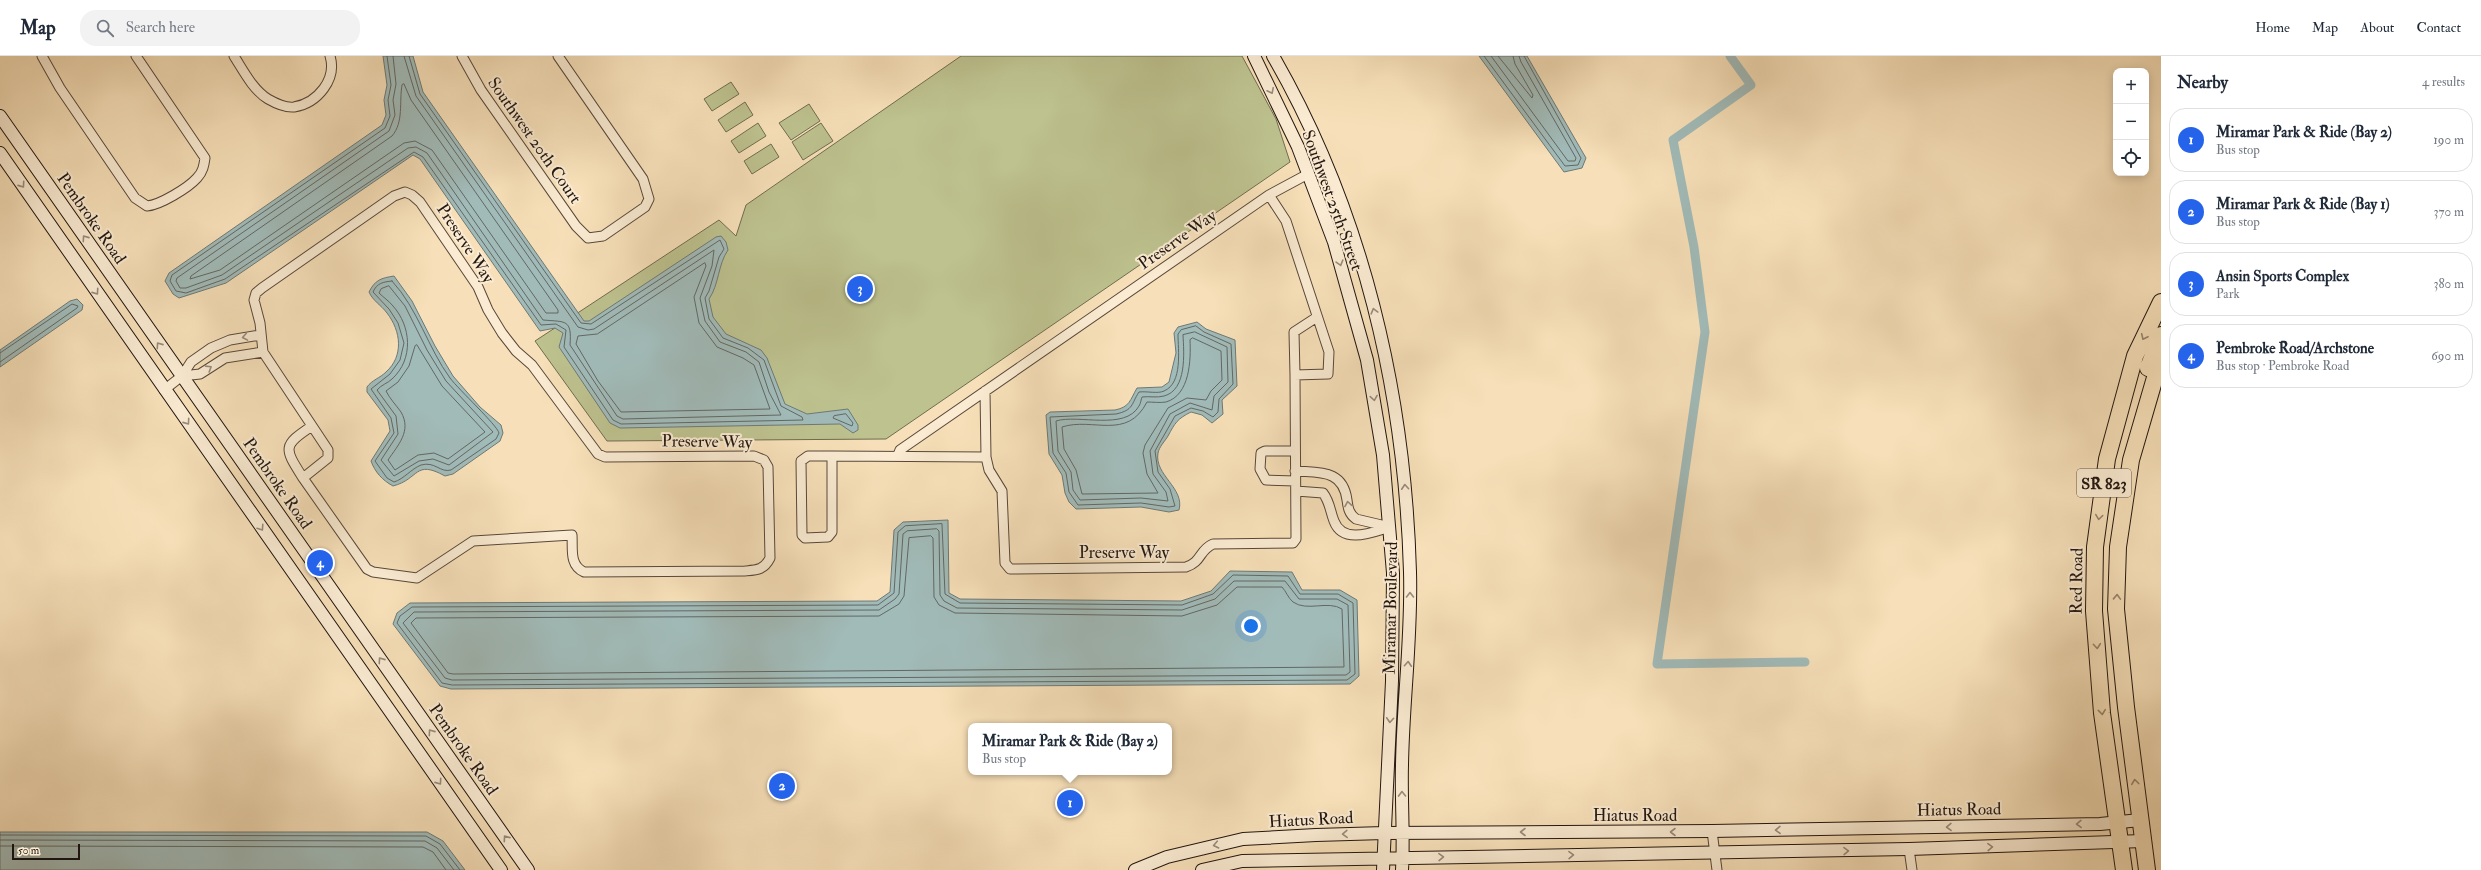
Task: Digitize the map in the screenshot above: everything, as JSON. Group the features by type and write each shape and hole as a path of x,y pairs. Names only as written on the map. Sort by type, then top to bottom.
{"highway":[{"name":"Red Road","path":"2124,870 2102,713 2094,619 2095,547 2107,459 2135,356 2161,302"},
{"path":"2146,408 2142,383 2161,335"},
{"name":"SR 823","path":"2147,870 2116,609 2118,547 2131,460 2161,358"}],"main road":[{"name":"Southwest 25th Street","path":"1254,56 1298,147 1334,242 1368,360"},
{"name":"Southwest 25th Street","path":"1274,56 1312,133 1352,230 1384,349"},
{"name":"Pembroke Road","path":"0,116 528,870"},
{"path":"0,152 164,390 501,870"},
{"name":"Miramar Boulevard","path":"1384,349 1403,454 1410,572 1410,634 1402,765 1402,870"},
{"name":"Miramar Boulevard","path":"1368,360 1383,455 1393,573 1392,681 1383,864"},
{"path":"385,704 403,692"},
{"name":"Hiatus Road","path":"1135,870 1167,858 1243,840 1384,833 1712,831 2118,822 2140,820"},
{"path":"1202,870 1242,861 1383,864 1402,858 1715,854 2120,843 2143,841"}],"street":[{"path":"42,56 60,88 135,198 147,206 158,205 198,178 203,168 205,158 136,56"},
{"path":"234,56 254,85 267,98 282,105 294,107 310,100 323,90 332,78 330,56"},
{"name":"Southwest 20th Court","path":"462,56 481,90 576,226 588,238 603,236 645,207 649,199 643,179 558,56"},
{"name":"Preserve Way","path":"898,455 900,450 1269,195 1308,174"},
{"name":"Preserve Way","path":"405,192 412,194 478,287 488,310 502,332 516,351 532,365 598,454 606,456 754,456 764,460 768,467 770,558 761,570 584,572 577,569 573,563 572,535 473,541 417,578 373,572 367,569 303,478 328,458 328,450 263,352 260,335 260,323 254,300 256,293 394,196 405,192"},
{"path":"1269,195 1286,221 1329,352 1330,370 1328,374 1295,375"},
{"name":"Preserve Way","path":"986,391 986,457 990,470 1002,488 1005,563 1010,568 1186,567 1198,561 1203,551 1213,544 1293,543 1296,539 1294,332 1317,317"},
{"path":"164,390 182,376 187,367 200,354 230,340 260,335"},
{"path":"230,340 234,356"},
{"path":"182,376 200,374 225,358 263,352"},
{"path":"303,478 288,456 287,449 292,439 312,426"},
{"path":"1294,451 1265,451 1260,453 1260,469 1266,480 1295,481"},
{"path":"832,456 832,532 828,537 805,538 802,535 801,461 808,456 898,455 986,457"},
{"path":"1295,471 1332,475 1340,480 1346,489 1348,509 1351,515 1356,519 1390,527"},
{"path":"1296,491 1323,493 1330,502 1335,524 1342,532 1351,535 1364,535 1390,527"},
{"path":"1712,831 1717,870"},
{"path":"1909,849 1912,870"}],"green space":[{"path":"961,56 1242,56 1276,119 1290,162 886,439 607,441 535,341 719,220 736,236 746,205"},
{"path":"731,82 739,94 712,111 704,99"},
{"path":"745,102 753,115 726,132 718,120"},
{"path":"809,104 820,121 791,140 779,123"},
{"path":"758,123 766,136 739,153 731,141"},
{"path":"821,123 833,141 803,160 792,142"},
{"path":"771,144 779,157 752,174 744,161"}],"water":[{"path":"383,56 413,56 423,92 584,321 589,321 716,237 721,236 726,242 728,250 722,262 715,287 709,299 713,317 726,334 761,350 767,358 785,404 807,414 848,409 858,425 858,430 853,433 840,424 620,428 610,423 559,347 563,333 555,328 540,331 420,159 413,155 226,283 179,298 173,294 165,281 169,273 382,125 386,115 384,100 387,85"},
{"path":"1479,56 1527,56 1586,158 1582,168 1564,172"},
{"path":"394,276 412,301 435,346 453,376 480,407 501,425 503,433 500,441 453,474 445,476 428,469 422,470 402,483 393,486 379,475 371,461 390,431 388,420 367,392 367,387 392,366 398,351 398,335 392,320 369,292 379,280"},
{"path":"77,299 83,305 82,310 0,367 0,350 70,301"},
{"path":"1197,322 1206,329 1235,340 1237,386 1222,400 1223,414 1212,423 1202,415 1191,412 1182,417 1173,428 1158,453 1160,468 1178,495 1180,502 1179,510 1169,512 1141,507 1076,509 1069,502 1065,493 1062,475 1049,454 1046,415 1050,412 1120,409 1127,405 1137,388 1162,387 1169,382 1176,353 1174,333 1178,327"},
{"path":"948,520 949,593 960,599 1181,601 1211,591 1230,571 1292,572 1302,590 1340,590 1357,600 1359,676 1350,684 451,689 440,686 393,624 397,613 410,603 877,601 890,592 894,530 903,522"},
{"path":"0,832 427,832 443,841 465,870 0,870"}],"waterway":[{"path":"1730,56 1751,85 1673,140 1694,247 1705,332 1657,664 1805,662"}],"place":[{"name":"Ansin Sports Complex","path":"860,289"},
{"name":"Pembroke Road/Archstone","path":"320,563"},
{"name":"Miramar Park & Ride (Bay 1)","path":"782,786"},
{"name":"Miramar Park & Ride (Bay 2)","path":"1070,803"}]}
